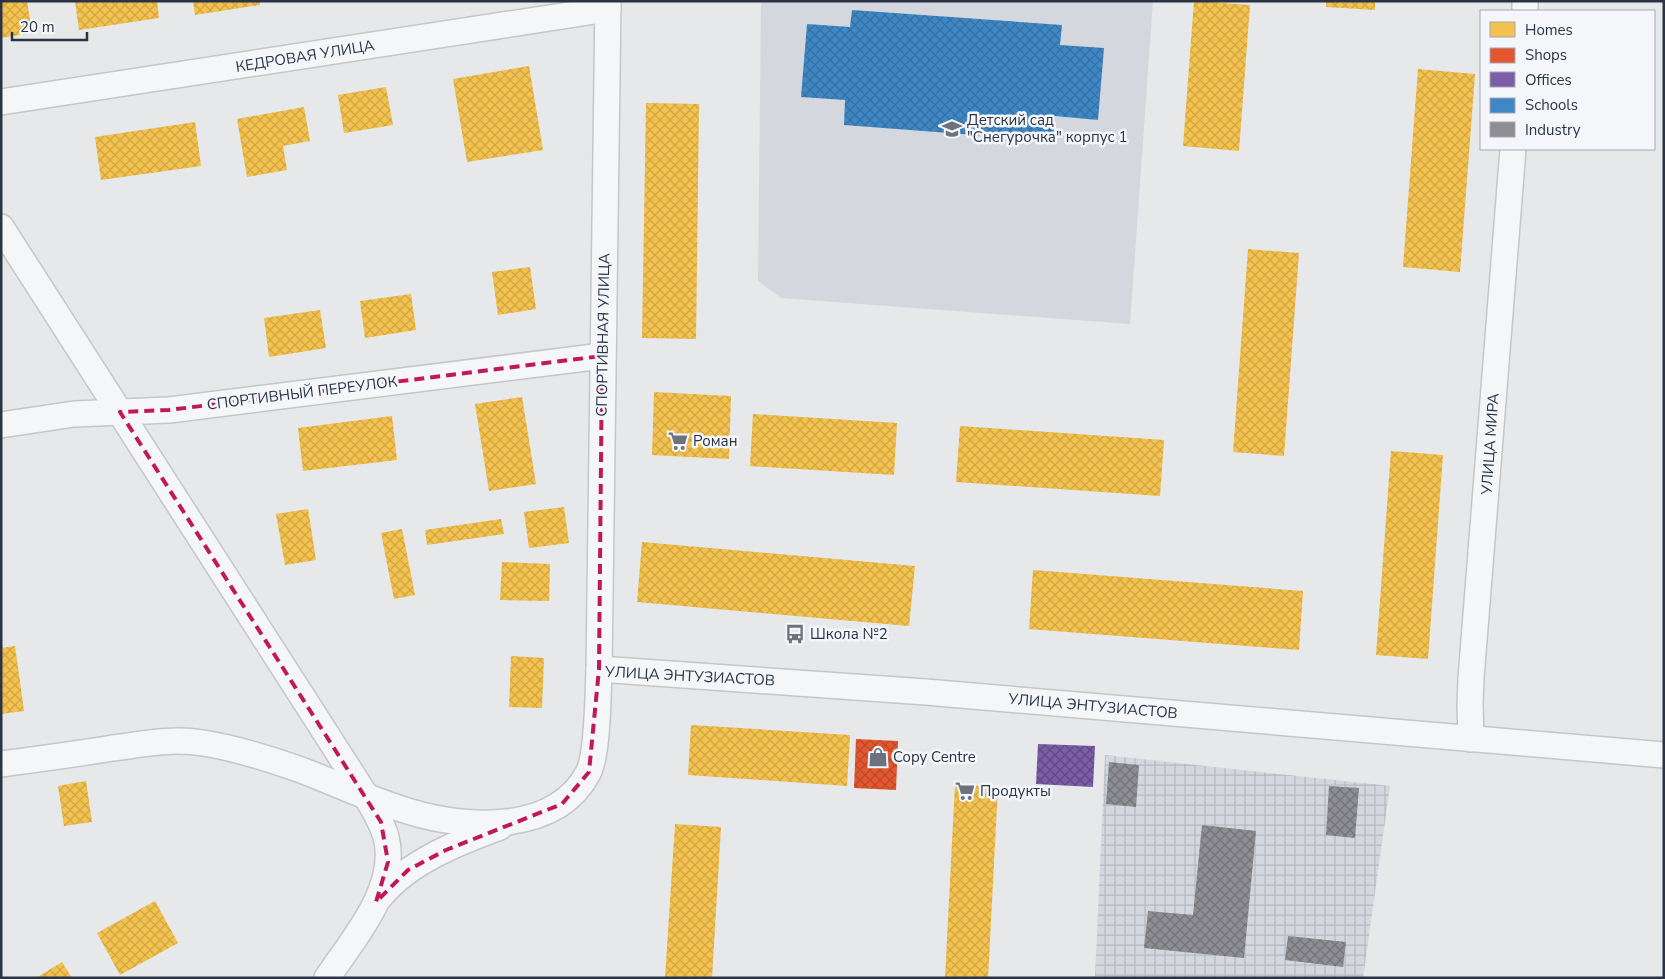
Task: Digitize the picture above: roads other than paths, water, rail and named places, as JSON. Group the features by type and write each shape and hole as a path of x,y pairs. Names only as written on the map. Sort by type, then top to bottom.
{"street":[{"name":"КЕДРОВАЯ УЛИЦА","path":"1,102 608,5"},
{"name":"СПОРТИВНАЯ УЛИЦА","path":"599,669 608,5"},
{"name":"УЛИЦА МИРА","path":"1471,739 1471,678 1513,150"},
{"path":"1,227 381,822 386,839 388,862 384,882 365,922 327,978"},
{"name":"СПОРТИВНЫЙ ПЕРЕУЛОК","path":"1,425 74,414 169,410 602,356"},
{"name":"УЛИЦА ЭНТУЗИАСТОВ","path":"1,764 173,740 204,743 234,749 301,770 411,812 448,820 478,822 514,821 545,813 562,804 579,787 589,772 594,751 599,669 935,693 1664,755"},
{"path":"376,902 390,884 408,870 476,836 514,821"}],"place":[{"name":"Детский сад \"Снегурочка\" корпус 1","path":"952,129"},
{"name":"Роман","path":"678,441"},
{"name":"Школа №2","path":"795,634"},
{"name":"Copy Centre","path":"878,757"},
{"name":"Продукты","path":"965,791"}]}
